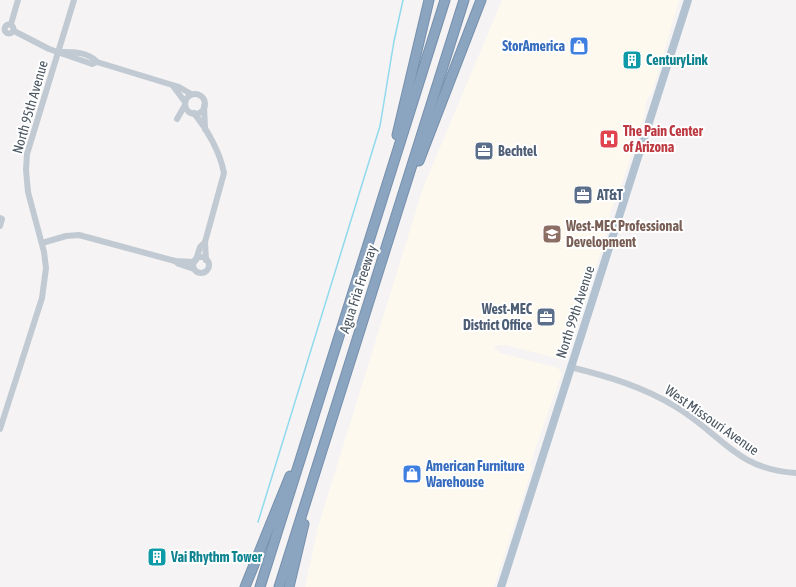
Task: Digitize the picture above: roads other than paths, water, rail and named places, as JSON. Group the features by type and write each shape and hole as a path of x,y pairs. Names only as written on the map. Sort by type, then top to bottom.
{"highway":[{"path":"380,206 429,0"},
{"name":"Agua Fria Freeway","path":"260,587 445,0"},
{"name":"Agua Fria Freeway","path":"278,587 464,0"},
{"path":"397,211 415,172 481,0"},
{"path":"245,587 265,535 308,434"},
{"path":"289,587 304,523 314,495 326,439"}],"main road":[{"name":"North 99th Avenue","path":"501,587 688,0"}],"street":[{"path":"18,0 7,27 71,58 92,64 97,62 179,87 191,94 197,94 202,97 205,129"},
{"name":"North 95th Avenue","path":"0,429 43,293 46,268 42,243 28,192 27,158 29,145 74,0"},
{"path":"173,86 205,129 222,164 224,173 205,242 206,260 209,266 206,272 199,273 194,269 179,264 175,261"},
{"path":"191,94 177,119 200,111 204,106"},
{"path":"0,226 1,219"},
{"path":"42,243 66,236 79,236 175,261 195,261 202,258 206,260"},
{"path":"194,269 200,247 205,242"},
{"name":"West Missouri Avenue","path":"570,367 626,384 654,395 697,422 743,459 772,471 796,473"}],"waterway":[{"path":"258,522 380,126 394,41 403,0"}],"place":[{"name":"StorAmerica","path":"579,46"},
{"name":"CenturyLink","path":"632,60"},
{"name":"The Pain Center of Arizona","path":"609,139"},
{"name":"Bechtel","path":"484,151"},
{"name":"AT&T","path":"583,195"},
{"name":"West-MEC Professional Development","path":"552,234"},
{"name":"West-MEC District Office","path":"546,317"},
{"name":"American Furniture Warehouse","path":"412,474"},
{"name":"Vai Rhythm Tower","path":"157,557"}]}
